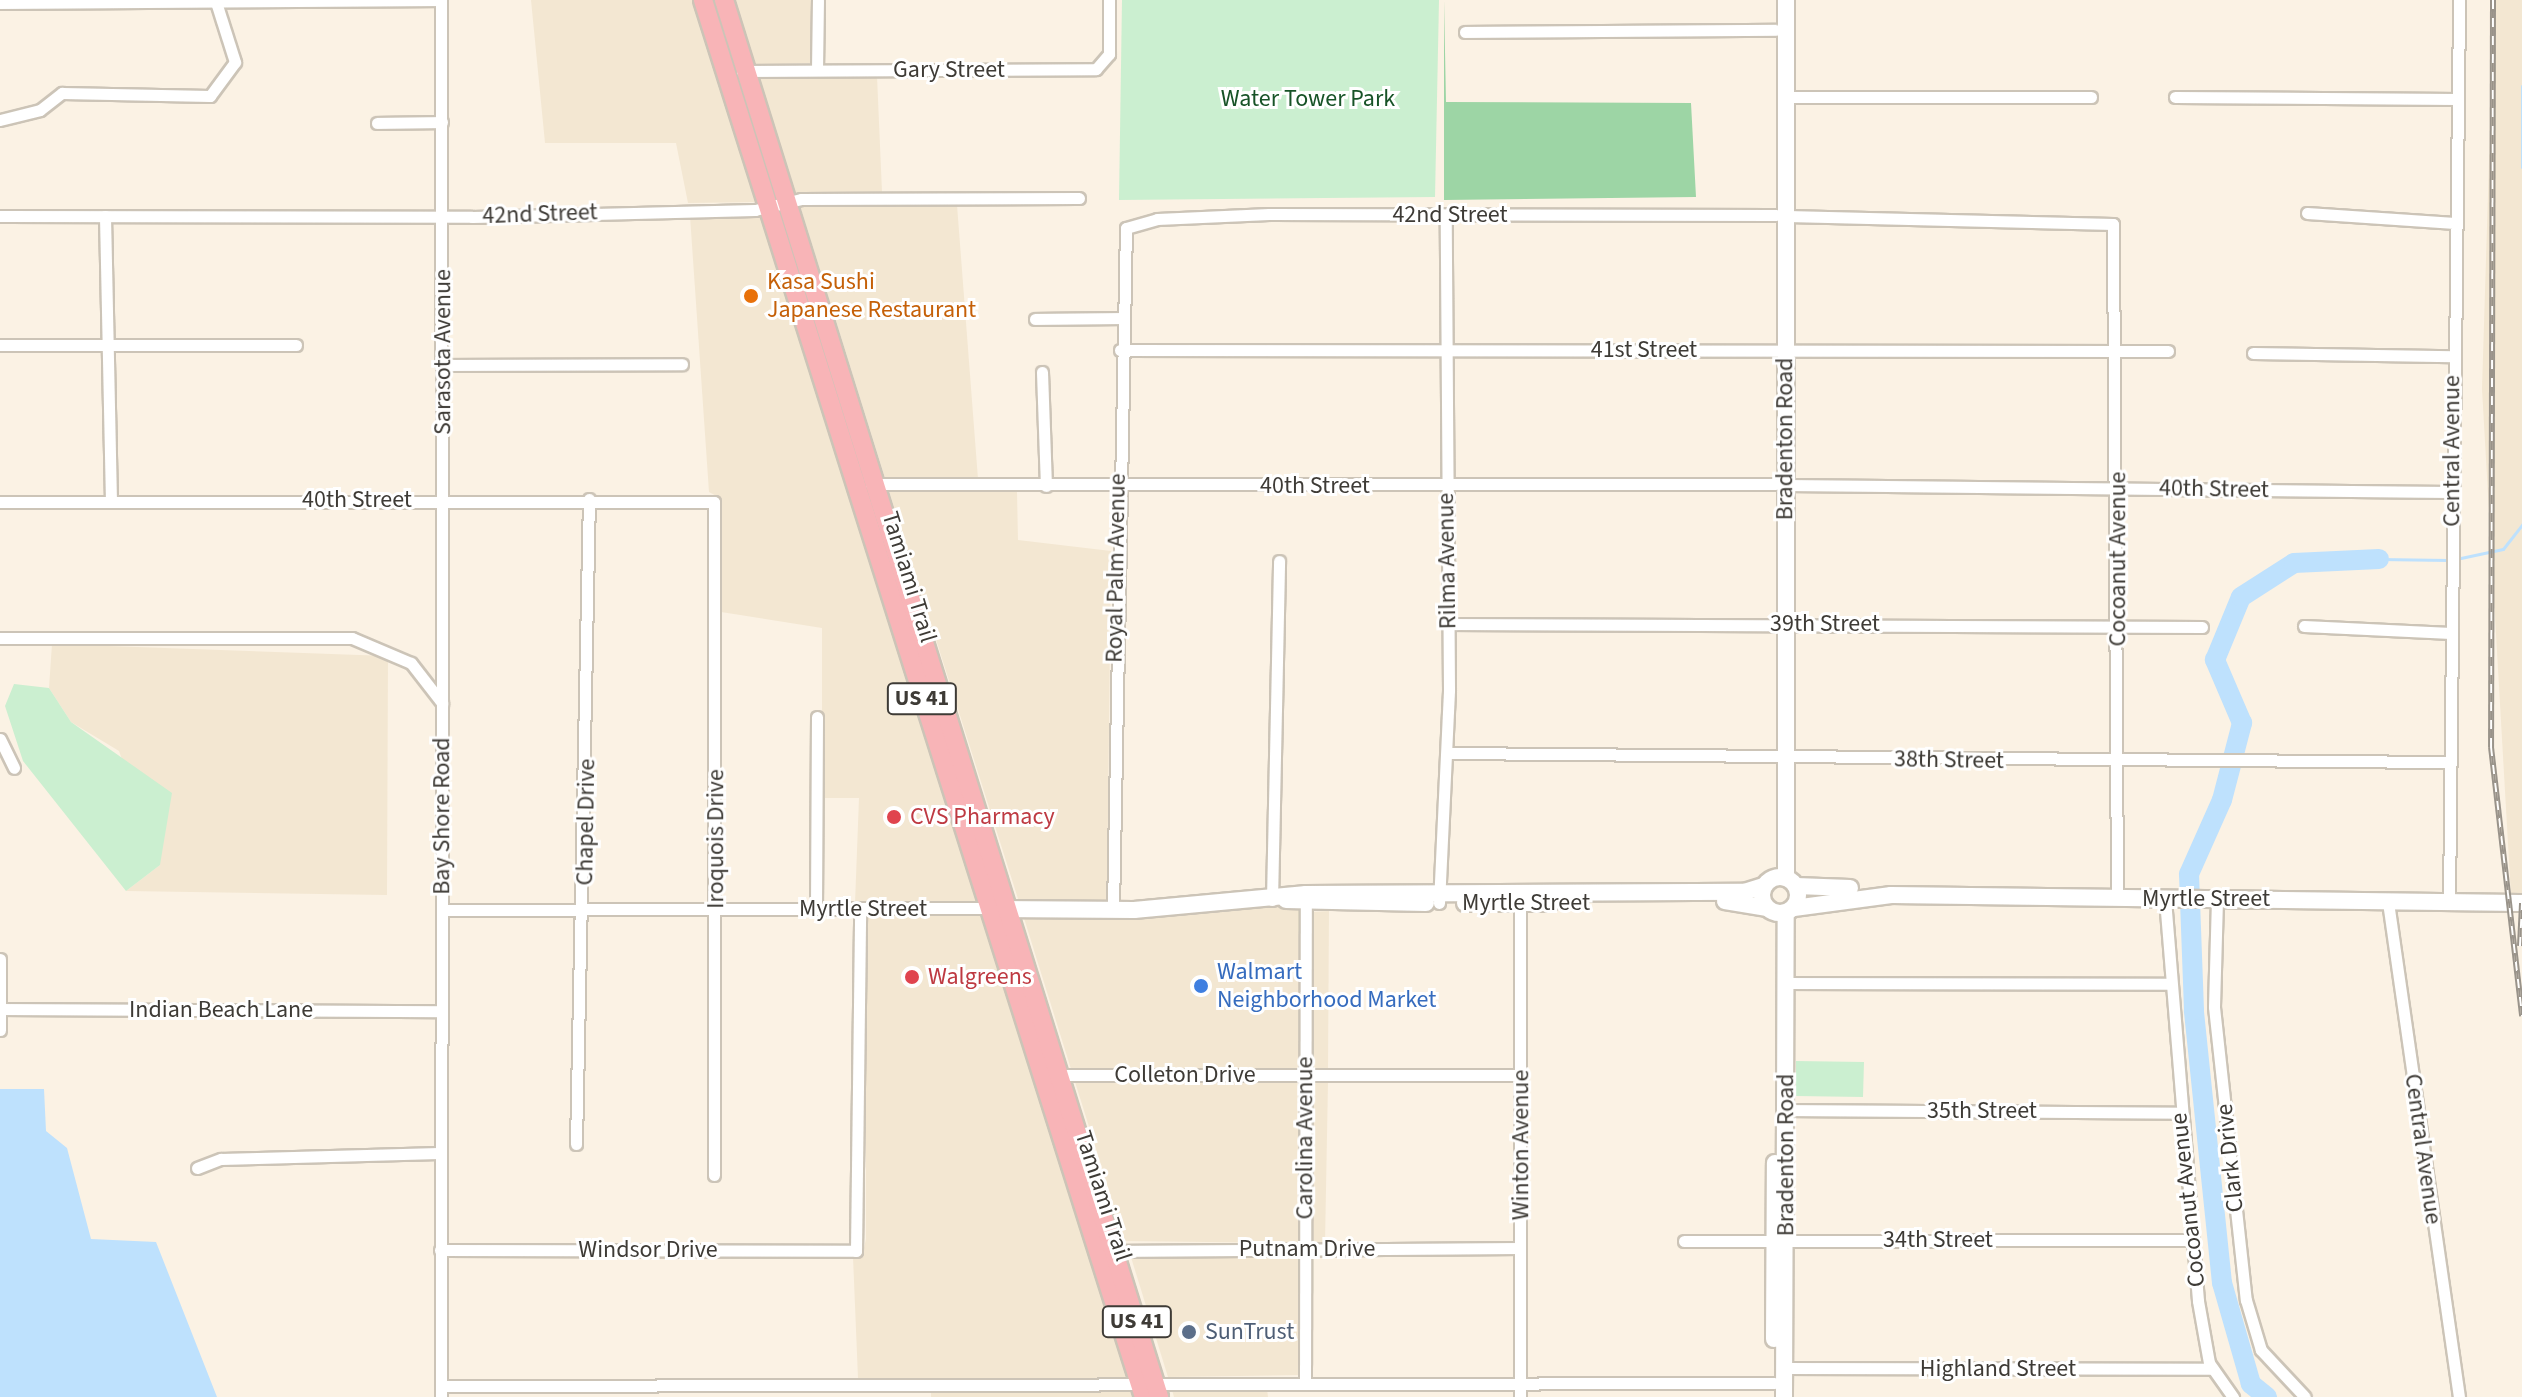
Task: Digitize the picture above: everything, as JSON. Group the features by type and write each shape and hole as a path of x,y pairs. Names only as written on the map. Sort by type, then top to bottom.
{"main road":[{"name":"Tamiami Trail","path":"703,0 1096,1255 1150,1391"},
{"name":"Tamiami Trail","path":"724,0 1115,1248 1150,1391"}],"street":[{"path":"0,3 441,0"},
{"name":"Sarasota Avenue","path":"441,0 442,703"},
{"path":"817,70 818,0"},
{"name":"Gary Street","path":"726,72 1096,69 1109,54 1109,0"},
{"name":"Bradenton Road","path":"1776,0 1782,215"},
{"name":"Bradenton Road","path":"1774,1390 1786,1110 1780,882 1780,350 1786,0"},
{"name":"Central Avenue","path":"2449,901 2459,0"},
{"path":"0,120 40,110 62,93 210,96 235,62 216,2"},
{"path":"1465,32 1775,30"},
{"path":"1785,97 2091,97"},
{"path":"2175,97 2457,99"},
{"path":"377,123 442,122"},
{"name":"42nd Street","path":"0,216 443,216 768,207 788,202 1079,198"},
{"path":"2307,213 2455,223"},
{"name":"42nd Street","path":"1126,228 1157,219 1188,223 1269,214 1446,218 1782,215 2110,221"},
{"path":"105,216 111,502"},
{"name":"Rilma Avenue","path":"1440,898 1449,753 1445,486 1446,218"},
{"name":"Cocoanut Avenue","path":"2110,221 2118,352 2117,899"},
{"name":"Royal Palm Avenue","path":"1113,909 1120,318 1126,228"},
{"path":"1035,319 1120,318"},
{"path":"0,345 296,345"},
{"name":"41st Street","path":"1120,350 2168,351"},
{"path":"2253,353 2453,356"},
{"path":"443,365 682,364"},
{"path":"1042,372 1046,486"},
{"name":"40th Street","path":"855,484 1780,485 2452,492"},
{"name":"40th Street","path":"0,502 443,499 714,502"},
{"name":"Chapel Drive","path":"576,1144 589,499"},
{"name":"Iroquois Drive","path":"714,502 714,1175"},
{"path":"1278,900 1279,561"},
{"name":"39th Street","path":"1447,624 2202,627"},
{"path":"2304,626 2451,633"},
{"name":"Bay Shore Road","path":"0,638 352,638 411,663 442,703 441,1392"},
{"path":"816,909 817,717"},
{"path":"0,739 14,768"},
{"name":"38th Street","path":"1449,753 2450,762"},
{"name":"Bradenton Road","path":"1780,882 1780,1242 1784,1397"},
{"name":"Myrtle Street","path":"1520,898 1780,882 1891,895 2522,903"},
{"name":"Myrtle Street","path":"442,910 1113,909 1278,900 1440,898 1733,900 1781,910 1891,895"},
{"name":"Winton Avenue","path":"1520,898 1520,1397"},
{"name":"Cocoanut Avenue","path":"2169,899 2167,984 2191,1240 2212,1369 2233,1397"},
{"name":"Clark Drive","path":"2212,899 2214,1007 2248,1313 2261,1350 2305,1397"},
{"name":"Carolina Avenue","path":"1305,1382 1306,900"},
{"name":"Central Avenue","path":"2388,902 2459,1397"},
{"name":"Windsor Drive","path":"440,1250 856,1251 860,909"},
{"path":"0,959 0,1030"},
{"path":"1785,983 2167,984"},
{"name":"Indian Beach Lane","path":"2,1009 440,1011"},
{"name":"Colleton Drive","path":"1040,1076 1522,1075"},
{"name":"35th Street","path":"1786,1110 2179,1113"},
{"path":"197,1168 221,1159 439,1153"},
{"name":"34th Street","path":"1684,1241 2191,1240"},
{"name":"Putnam Drive","path":"1096,1255 1115,1248 1520,1248"},
{"name":"Highland Street","path":"1784,1368 2212,1369"},
{"path":"441,1392 1150,1391 1305,1382 1520,1380 1774,1390"}],"shaded area":[{"path":"531,0 697,0 760,202 688,203 676,143 545,143"},
{"path":"735,0 812,0 811,63 755,65"},
{"path":"2494,0 2522,0 2522,896 2511,896 2482,389"},
{"path":"877,76 882,192 796,194 759,77"},
{"path":"957,205 978,479 885,478 800,206"},
{"path":"764,215 979,902 855,903 859,798 822,798 822,628 721,612 722,499 709,492 690,216"},
{"path":"889,491 1017,492 1018,540 1111,551 1107,902 1019,902"},
{"path":"52,644 388,656 387,895 126,891 160,865 119,751 71,722 49,688"},
{"path":"1284,906 1300,911 1299,1069 1071,1069 1023,915"},
{"path":"1329,911 1328,1069 1311,1069 1312,912"},
{"path":"983,915 1092,1263 1132,1378 858,1378 853,1257 862,1257 866,1239 866,916"},
{"path":"1075,1082 1299,1082 1298,1243 1125,1241"},
{"path":"1311,1082 1328,1082 1325,1243 1310,1243"},
{"path":"1130,1254 1298,1256 1299,1375 1168,1377"},
{"path":"1267,1389 1268,1397 1174,1397 1172,1390"},
{"path":"931,1391 1137,1391 1138,1397 931,1397"}],"green space":[{"name":"Water Tower Park","path":"1122,0 1439,0 1435,197 1119,200"},
{"path":"1444,0 1446,102 1691,103 1696,197 1444,200"},
{"path":"14,684 49,688 71,722 172,793 160,865 126,891 23,761 5,706"},
{"path":"1796,1061 1864,1062 1863,1097 1796,1096"}],"water":[{"path":"0,1089 44,1089 46,1131 67,1148 91,1239 156,1242 217,1397 0,1397"}],"waterway":[{"path":"2522,86 2522,167"},
{"path":"2456,559 2503,549 2522,525"},
{"path":"2379,559 2448,560"},
{"path":"2267,1397 2251,1384 2222,1283 2194,1010 2189,874 2222,800 2242,723 2215,660 2241,597 2294,563 2379,559"}],"railway":[{"path":"2493,0 2491,747 2522,1016"},
{"path":"2520,946 2522,903"}],"place":[{"name":"Kasa Sushi Japanese Restaurant","path":"751,296"},
{"name":"CVS Pharmacy","path":"894,817"},
{"name":"Walgreens","path":"912,977"},
{"name":"Walmart Neighborhood Market","path":"1201,986"},
{"name":"SunTrust","path":"1189,1332"}]}
